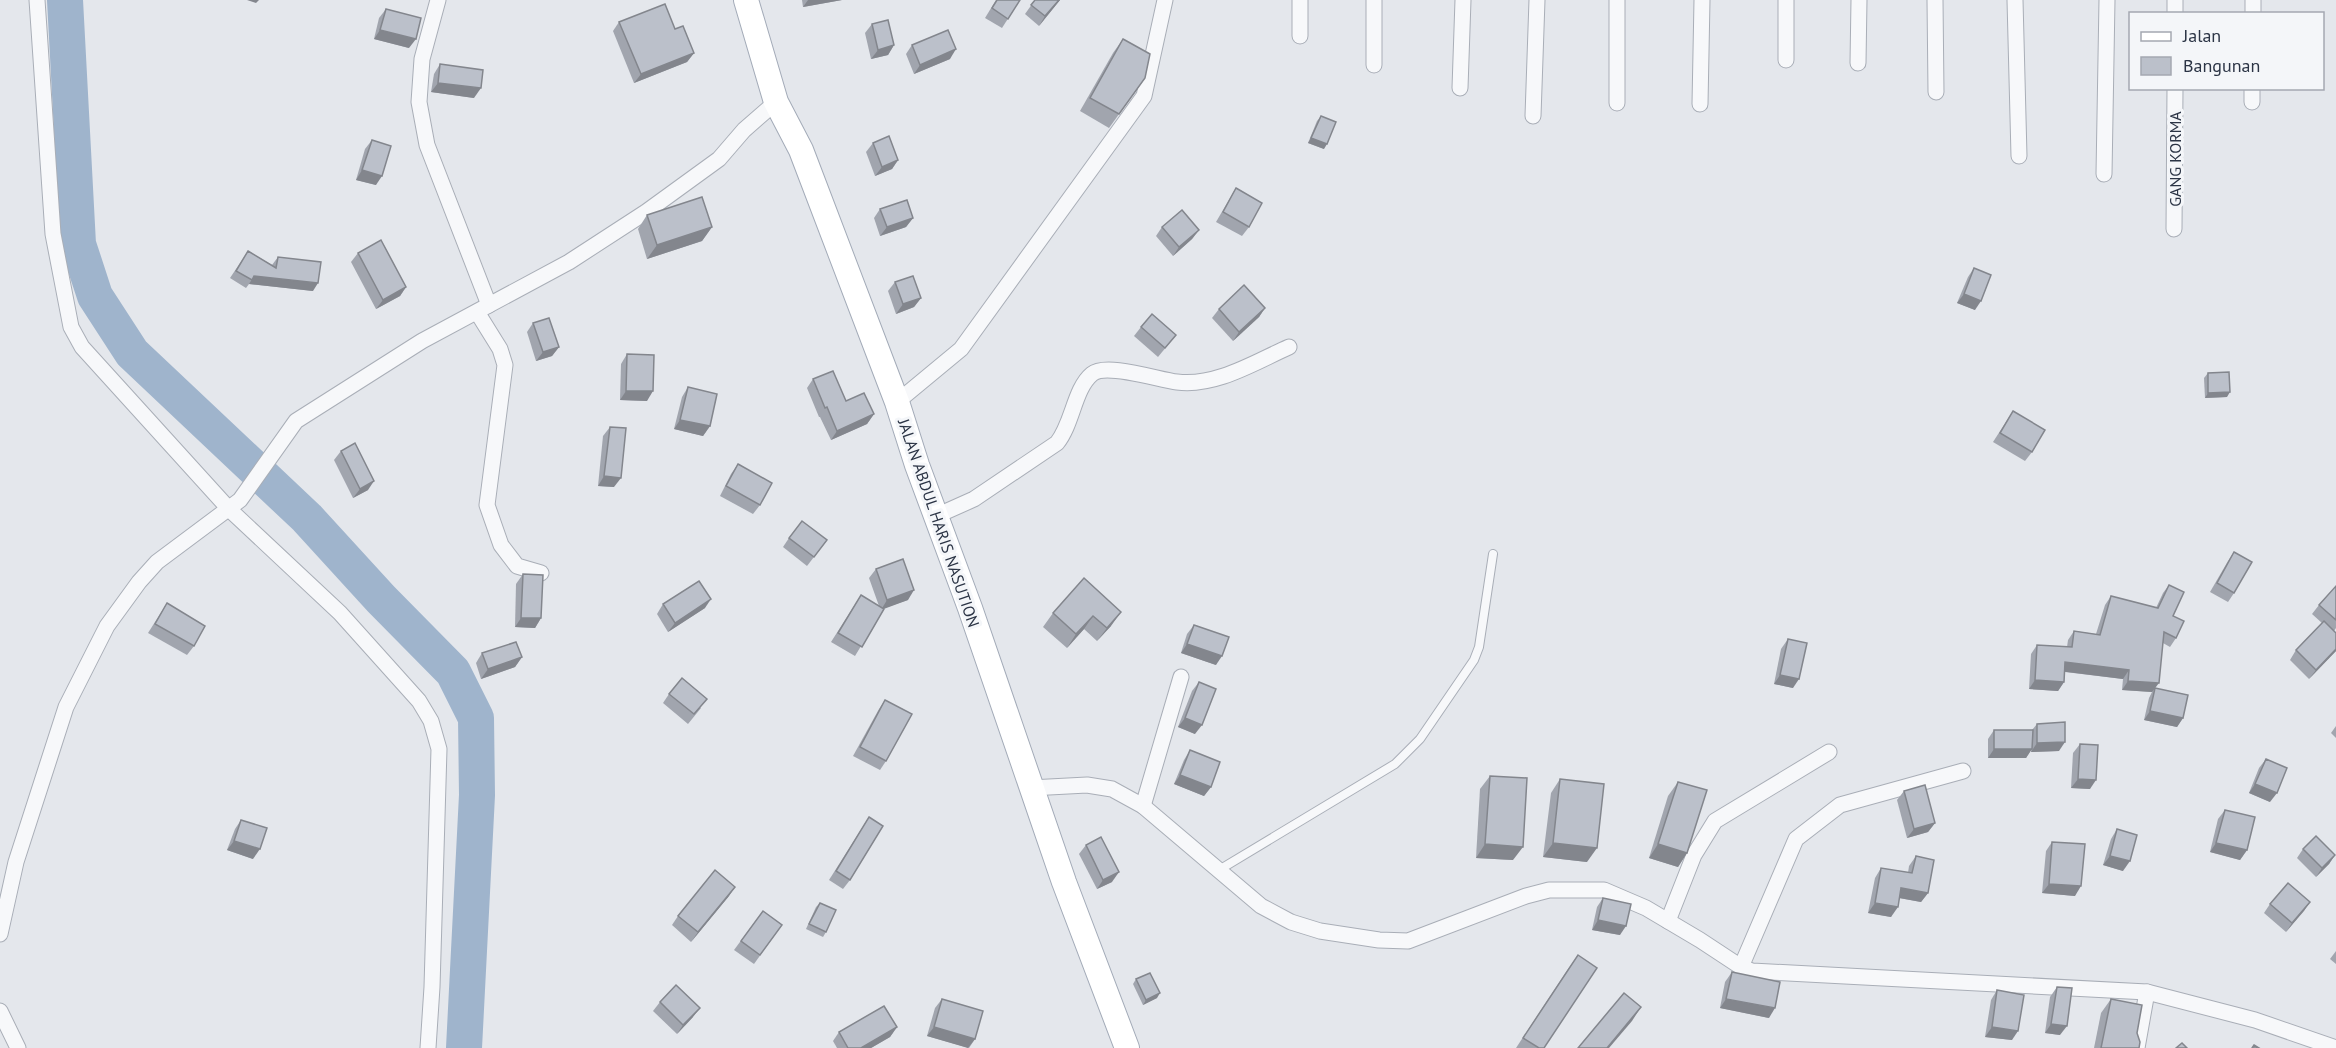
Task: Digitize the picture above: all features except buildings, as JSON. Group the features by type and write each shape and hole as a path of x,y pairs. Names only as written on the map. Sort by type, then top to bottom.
{"main road":[{"name":"JALAN ABDUL HARIS NASUTION","path":"746,0 776,102 801,150 897,402 970,608 1030,788 1127,1048"}],"street":[{"path":"37,0 53,234 71,327 82,347 340,614 419,701 431,722 438,749 432,987 428,1048"},
{"path":"438,0 422,59 419,102 427,145 505,365 487,505 501,545 518,566 541,573"},
{"path":"897,402 962,349 1144,96 1165,0"},
{"path":"1300,0 1300,36"},
{"path":"1374,0 1374,65"},
{"path":"1460,88 1463,0"},
{"path":"1533,116 1537,0"},
{"path":"1617,0 1617,103"},
{"path":"1700,104 1702,0"},
{"path":"1786,0 1786,60"},
{"path":"1858,63 1859,0"},
{"path":"1935,0 1936,92"},
{"path":"2015,0 2019,156"},
{"path":"2104,174 2107,0"},
{"name":"GANG KORMA","path":"2174,229 2175,90"},
{"path":"0,934 16,862 66,707 102,636 139,582 157,562 235,505 296,421 422,341 569,262 646,212 719,159 744,130 776,102"},
{"path":"936,516 974,499 1057,443 1065,433 1083,385 1098,371 1122,371 1180,383 1198,383 1222,376 1289,346"},
{"path":"1143,806 1181,677"},
{"path":"1668,921 1694,855 1715,821 1829,752"},
{"path":"1741,967 1796,839 1840,805 1964,771"},
{"path":"1030,788 1098,785 1112,789 1143,806 1261,906 1291,922 1320,931 1379,940 1408,941 1526,896 1549,890 1604,890 1647,908 1741,967 1752,971 2147,992 2255,1020 2336,1048"},
{"path":"2137,1048 2147,992"},
{"path":"0,1011 18,1048"}],"lane":[{"path":"1219,870 1395,764 1420,739 1474,660 1479,647 1493,554"}],"waterway":[{"path":"65,0 78,244 95,296 132,353 307,518 381,599 453,672 476,718 477,795 464,1048"}]}
